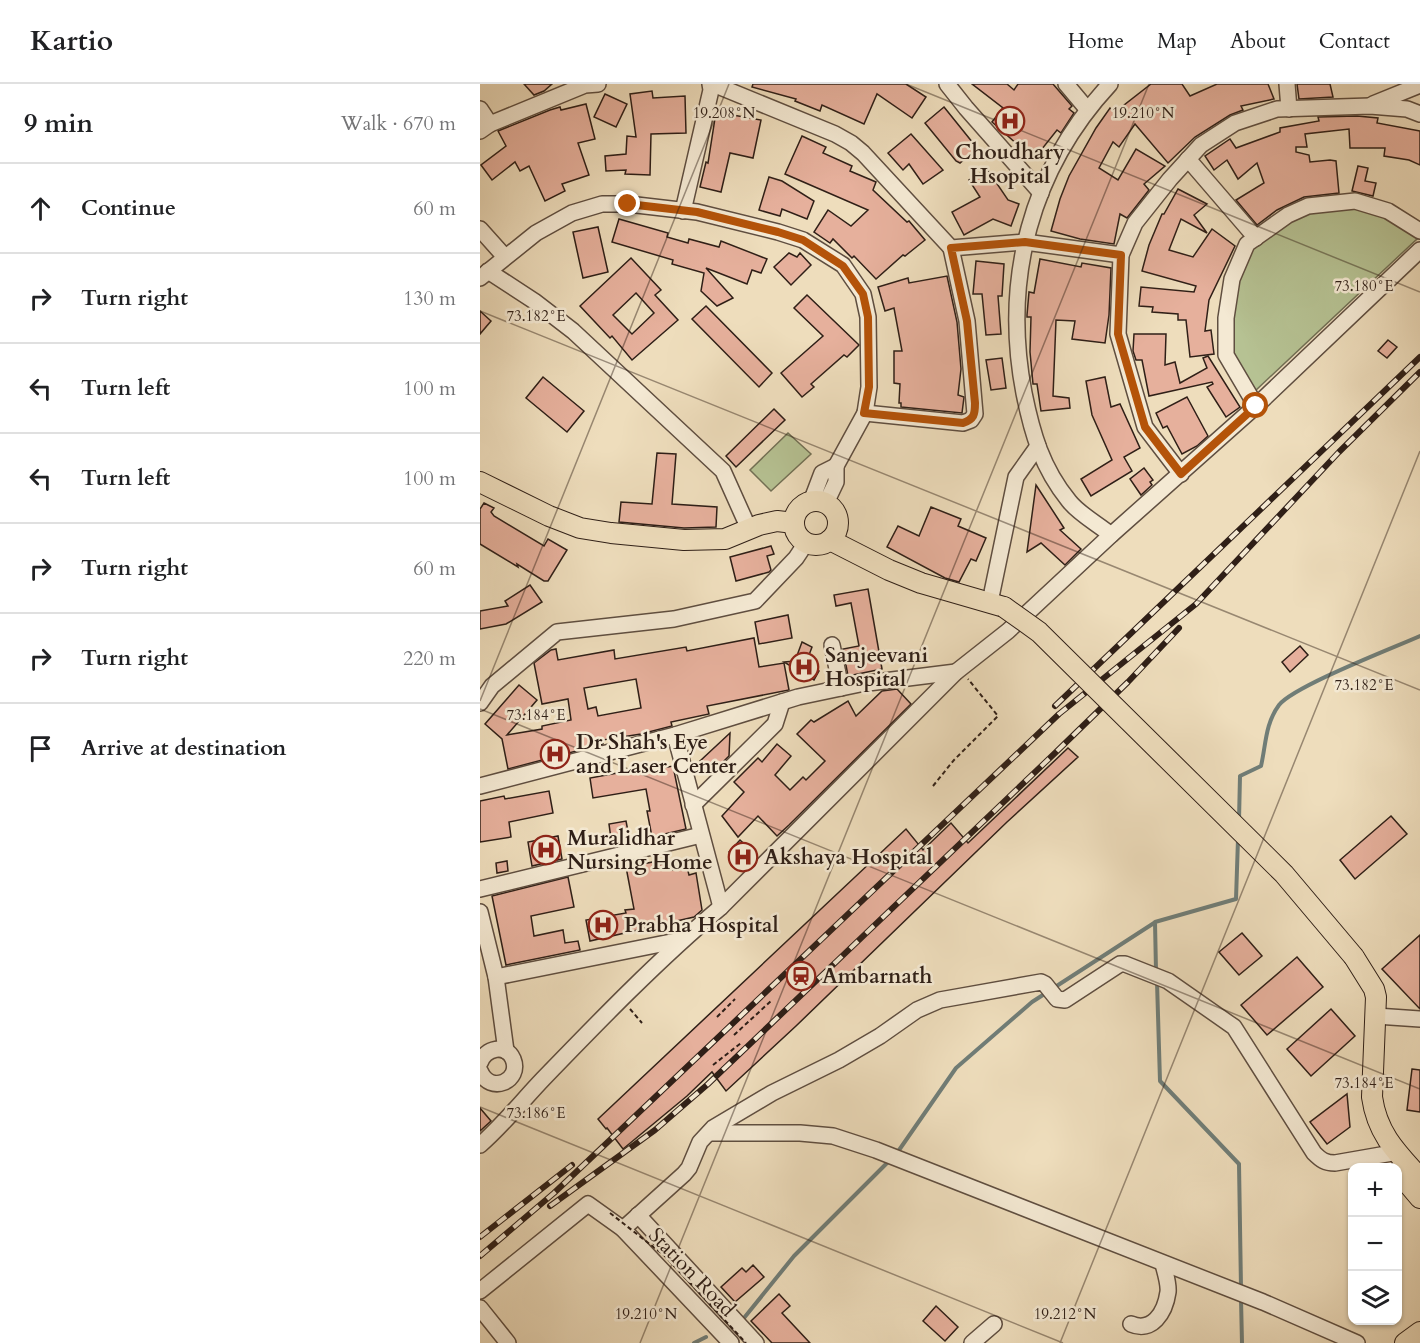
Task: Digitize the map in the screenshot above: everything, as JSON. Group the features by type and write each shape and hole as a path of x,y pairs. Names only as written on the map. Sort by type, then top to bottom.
{"main road":[{"path":"480,482 549,516 580,528 611,533 684,540 725,539 777,521 794,523"},
{"path":"818,502 835,512 838,524 830,540 818,545 806,543 797,535 794,523 802,506 818,502"},
{"path":"830,540 889,570 921,583 997,605 1039,632 1284,874 1354,957 1376,997 1371,1097 1379,1128 1391,1158"},
{"path":"1370,984 1364,1003 1361,1100 1365,1121 1391,1158 1420,1178"},
{"path":"1402,1177 1420,1198"},
{"path":"1405,1343 1420,1332"}],"street":[{"path":"480,109 485,128 589,84"},
{"path":"682,211 712,84 835,134 851,143 951,248 967,321 975,414 971,420 963,423 864,413"},
{"path":"947,84 1041,193"},
{"path":"1066,84 1087,109"},
{"path":"1110,84 1087,109 1052,164 1026,232 1017,288 1018,362 1030,425 1045,467 1070,503 1112,535"},
{"path":"1287,84 1288,109"},
{"path":"1370,106 1420,85"},
{"path":"1181,474 1145,427 1118,334 1121,255 1135,223 1201,145 1235,123 1276,109 1370,106 1407,109 1420,114"},
{"path":"1188,159 1256,238"},
{"path":"1256,406 1226,355 1226,318 1232,279 1247,244 1288,215 1313,204 1355,201 1388,210 1420,231"},
{"path":"749,529 723,471 573,331 534,300 484,275 536,233 572,213 602,204 628,204 697,212 778,232 803,240 843,266 863,294 868,317 869,387 864,413 836,466 836,482 818,502"},
{"path":"480,229 505,257"},
{"path":"951,248 1025,242 1121,255"},
{"path":"480,1145 681,940 721,907 958,670 1008,631 1256,406 1420,250"},
{"path":"997,605 1016,477 1038,446"},
{"path":"480,703 492,686 557,632 674,620 754,601 796,558 806,543"},
{"path":"832,645 841,688"},
{"path":"480,786 675,735 782,702 841,688 958,670"},
{"path":"693,805 775,724 782,702"},
{"path":"675,735 721,907"},
{"path":"480,889 701,835"},
{"path":"480,912 496,977 506,1051 513,1060 514,1066 514,1072 507,1081 491,1083 486,1080 481,1061 489,1051 495,1049 506,1051"},
{"path":"496,977 681,940"},
{"path":"623,1229 689,1168 696,1149 713,1128 772,1093 839,1060 880,1036 917,1010 940,1000 1041,982 1057,999 1065,1000 1116,965 1125,964 1168,981 1234,1027 1321,1160 1326,1163 1335,1163 1391,1158"},
{"path":"1376,1016 1420,1019"},
{"path":"507,1081 525,1099"},
{"path":"709,1133 800,1133 833,1136 906,1161 1263,1302 1358,1343"},
{"name":"Station Road","path":"480,1291 588,1204 623,1229 731,1343"},
{"path":"638,1215 756,1343"},
{"path":"1131,1324 1139,1328 1151,1325 1157,1318 1168,1291 1163,1264"},
{"path":"480,1308 508,1343"},
{"path":"972,1343 994,1324"}],"path":[{"path":"933,786 954,760 998,716 958,670"},
{"path":"717,1017 735,999"},
{"path":"621,1000 642,1023"},
{"path":"734,1035 771,1001"},
{"path":"713,1065 741,1043"},
{"path":"610,1213 665,1256 746,1343"}],"green space":[{"path":"1351,205 1376,212 1418,238 1255,391 1230,350 1235,278 1250,246 1289,218"},
{"path":"788,433 811,454 771,491 750,470"}],"building":[{"path":"524,84 552,84 544,91 534,95"},
{"path":"753,84 906,84 926,97 912,118 877,94 864,124 822,105 820,111 795,101 796,99 752,87"},
{"path":"972,84 1007,84 1014,90 1018,84 1053,84 1072,106 1069,109 1074,113 1061,133 1057,130 1034,159 992,122 1003,108"},
{"path":"1151,84 1182,84 1190,96 1217,84 1268,84 1274,99 1241,106 1243,110 1230,115 1195,137 1168,163 1135,124 1119,147 1113,142 1099,168 1118,180 1136,149 1165,166 1144,184 1149,190 1127,218 1120,214 1114,244 1080,239 1051,231 1069,176 1096,128 1110,108 1115,112"},
{"path":"1297,84 1330,84 1333,97 1299,99"},
{"path":"652,91 653,98 685,96 686,133 651,134 650,175 625,174 626,170 606,171 605,156 626,154 627,136 636,137 630,94"},
{"path":"605,94 627,104 616,127 594,117"},
{"path":"586,104 595,139 578,143 589,175 562,184 565,191 545,201 529,166 520,171 515,162 492,180 481,165 506,146 498,131 550,110 560,107 561,110"},
{"path":"944,107 977,148 960,163 925,123"},
{"path":"716,112 761,120 753,158 730,153 721,192 700,187 706,162 708,163"},
{"path":"1318,117 1378,118 1377,123 1420,131 1420,165 1409,160 1384,156 1385,148 1350,148 1349,129 1305,134 1307,147 1296,147 1296,152 1309,155 1310,162 1336,161 1339,193 1304,197 1277,210 1257,225 1236,200 1264,183 1257,163 1238,179 1227,160 1214,170 1205,156 1230,139 1236,148 1280,132 1280,128 1319,121"},
{"path":"911,134 943,170 923,184 909,164 903,170 888,153"},
{"path":"802,136 826,147 823,153 852,166 850,171 876,182 873,190 907,222 909,221 925,240 905,256 903,255 876,279 854,256 852,258 833,239 830,243 814,232 828,210 851,226 868,210 785,174"},
{"path":"1358,166 1368,168 1365,181 1376,183 1373,196 1352,191"},
{"path":"987,169 1008,200 1019,204 1011,226 993,219 964,235 952,212 980,197 969,180"},
{"path":"769,177 782,181 814,201 807,219 782,209 780,216 759,210"},
{"path":"1178,189 1207,204 1194,215 1207,233 1181,219 1169,250 1193,257 1212,229 1235,246 1209,300 1205,331 1211,330 1214,354 1190,357 1186,320 1178,320 1178,314 1152,312 1153,307 1139,306 1141,287 1194,292 1196,286 1142,271 1149,245 1162,214"},
{"path":"619,219 668,233 667,237 688,243 689,239 719,247 721,241 767,259 761,273 752,270 747,284 706,268 733,298 717,306 701,291 704,273 672,264 673,260 612,242"},
{"path":"598,227 608,272 583,278 573,232"},
{"path":"789,253 797,257 800,253 811,265 791,285 774,267"},
{"path":"631,258 661,290 655,295 678,320 632,360 612,336 610,338 580,306","holes":["636,293 654,313 632,334 613,315"]},
{"path":"1040,259 1081,267 1082,263 1111,268 1105,343 1072,339 1075,321 1056,320 1053,396 1069,398 1070,408 1041,411 1037,384 1033,384 1030,352 1031,317 1027,317 1029,292 1034,293"},
{"path":"976,261 1004,264 1002,296 998,296 1001,334 986,335 982,294 973,294"},
{"path":"947,276 957,322 961,369 958,395 964,397 962,413 901,407 899,403 900,384 894,383 894,351 902,351 894,308 885,311 878,287 908,278 909,283"},
{"path":"807,295 859,345 811,384 814,387 802,397 781,373 823,336 794,308"},
{"path":"706,306 772,373 759,387 692,319"},
{"path":"480,311 491,321 480,334"},
{"path":"1134,334 1166,334 1165,365 1175,362 1180,383 1207,368 1203,358 1208,356 1240,407 1226,417 1207,387 1213,384 1212,382 1149,396 1142,360 1136,360 1133,351"},
{"path":"1388,340 1397,347 1387,358 1378,351"},
{"path":"1002,358 1006,388 991,390 986,360"},
{"path":"543,377 584,411 567,432 526,398"},
{"path":"1105,377 1111,407 1120,404 1140,448 1124,457 1132,471 1091,496 1081,479 1112,460 1092,415 1086,381"},
{"path":"1187,397 1208,436 1197,446 1182,454 1167,426 1163,428 1156,413"},
{"path":"774,409 785,420 736,467 726,456"},
{"path":"657,453 676,454 672,504 717,507 716,527 684,528 619,522 621,502 652,504"},
{"path":"1144,468 1153,480 1150,482 1152,485 1141,495 1130,479"},
{"path":"1036,485 1064,528 1060,530 1081,549 1065,565 1041,543 1027,552"},
{"path":"484,503 494,508 491,512 494,516 544,546 548,539 567,550 548,581 544,581 517,564 518,567 480,544 480,509"},
{"path":"931,507 961,519 958,526 986,538 976,561 971,559 959,582 945,578 887,547 898,526 919,536"},
{"path":"771,546 774,554 767,556 771,570 769,572 736,581 730,557"},
{"path":"530,585 542,602 506,624 480,629 480,611 508,606 505,601"},
{"path":"868,589 882,669 848,676 843,649 859,646 851,603 836,606 834,595"},
{"path":"788,615 792,638 759,644 755,622"},
{"path":"754,638 759,667 784,663 789,690 707,706 709,714 671,722 672,726 602,740 603,744 508,769 502,739 485,724 519,685 537,700 507,735 542,729 542,726 571,720 568,699 542,704 534,663 551,650 556,649 558,660 614,650 615,659 686,647 687,651","holes":["636,679 641,708 598,716 596,707 588,709 584,688"]},
{"path":"802,642 812,647 809,655 810,664 819,671 814,680 784,662 795,661"},
{"path":"1300,646 1308,655 1290,672 1282,662"},
{"path":"897,689 911,704 789,825 777,836 758,816 738,837 722,816 744,792 734,782 758,758 762,762 777,744 791,756 775,775 790,790 803,777 806,780 825,761 797,734 811,720 814,722 848,701 856,716 882,691"},
{"path":"730,733 729,756 712,773 700,761"},
{"path":"1068,748 1078,757 726,1091 712,1072 623,1149 598,1119 906,829 923,850 951,823 968,843"},
{"path":"673,766 686,829 652,837 646,789 593,798 590,778"},
{"path":"549,791 553,813 509,822 511,837 480,842 480,801"},
{"path":"1391,816 1407,834 1355,879 1340,860"},
{"path":"626,821 630,842 612,846 609,824"},
{"path":"558,836 562,859 532,866 528,842"},
{"path":"740,840 755,854 744,866 729,852"},
{"path":"507,861 508,871 497,873 496,863"},
{"path":"653,862 653,866 667,863 668,868 673,867 673,870 687,867 689,875 696,873 702,910 694,917 590,941 586,920 626,913 625,910 634,909 626,867"},
{"path":"568,877 574,907 531,916 534,936 563,930 565,943 578,941 580,950 506,965 492,896"},
{"path":"1242,933 1262,956 1239,975 1219,952"},
{"path":"1420,935 1420,1009 1382,969"},
{"path":"1297,957 1323,987 1267,1035 1241,1005"},
{"path":"1331,1009 1355,1036 1311,1076 1287,1049"},
{"path":"1412,1069 1420,1070 1420,1112 1407,1110"},
{"path":"1347,1094 1350,1127 1327,1144 1310,1122"},
{"path":"480,1108 491,1121 480,1131"},
{"path":"753,1265 764,1277 735,1302 721,1287 742,1268 746,1272"},
{"path":"779,1294 790,1306 782,1313 810,1343 772,1343 751,1321"},
{"path":"936,1306 958,1327 945,1341 923,1321"}],"waterway":[{"path":"1239,820 1240,776 1261,766 1268,727 1279,705 1288,697 1323,678 1420,636"},
{"path":"1156,971 1155,922 1236,899 1238,839"},
{"path":"1052,989 1154,923"},
{"path":"1157,982 1160,1081 1239,1164 1241,1288"},
{"path":"897,1153 956,1068 1032,1002 1046,993"},
{"path":"744,1318 794,1256 890,1160"},
{"path":"1241,1299 1242,1343"},
{"path":"694,1343 706,1337"}],"railway":[{"path":"1055,706 1420,357"},
{"path":"480,1256 554,1193 1059,714 1196,604 1339,452 1420,372"},
{"path":"550,1206 655,1130 708,1084 1054,754 1128,682 1179,628"},
{"path":"480,1237 572,1165"}],"place":[{"name":"Choudhary Hsopital","path":"1010,121"},
{"name":"Sanjeevani Hospital","path":"804,667"},
{"name":"Dr Shah's Eye and Laser Center","path":"555,754"},
{"name":"Muralidhar Nursing Home","path":"546,850"},
{"name":"Akshaya Hospital","path":"743,857"},
{"name":"Prabha Hospital","path":"603,925"},
{"name":"Ambarnath","path":"801,976"}],"route":[{"path":"628,204 697,212 778,232 803,240 843,266 863,294 868,317 869,387 864,413 963,423 971,420 975,414 975,403 967,321 951,248 1025,242 1121,255 1118,334 1145,427 1181,474 1256,406"}]}
